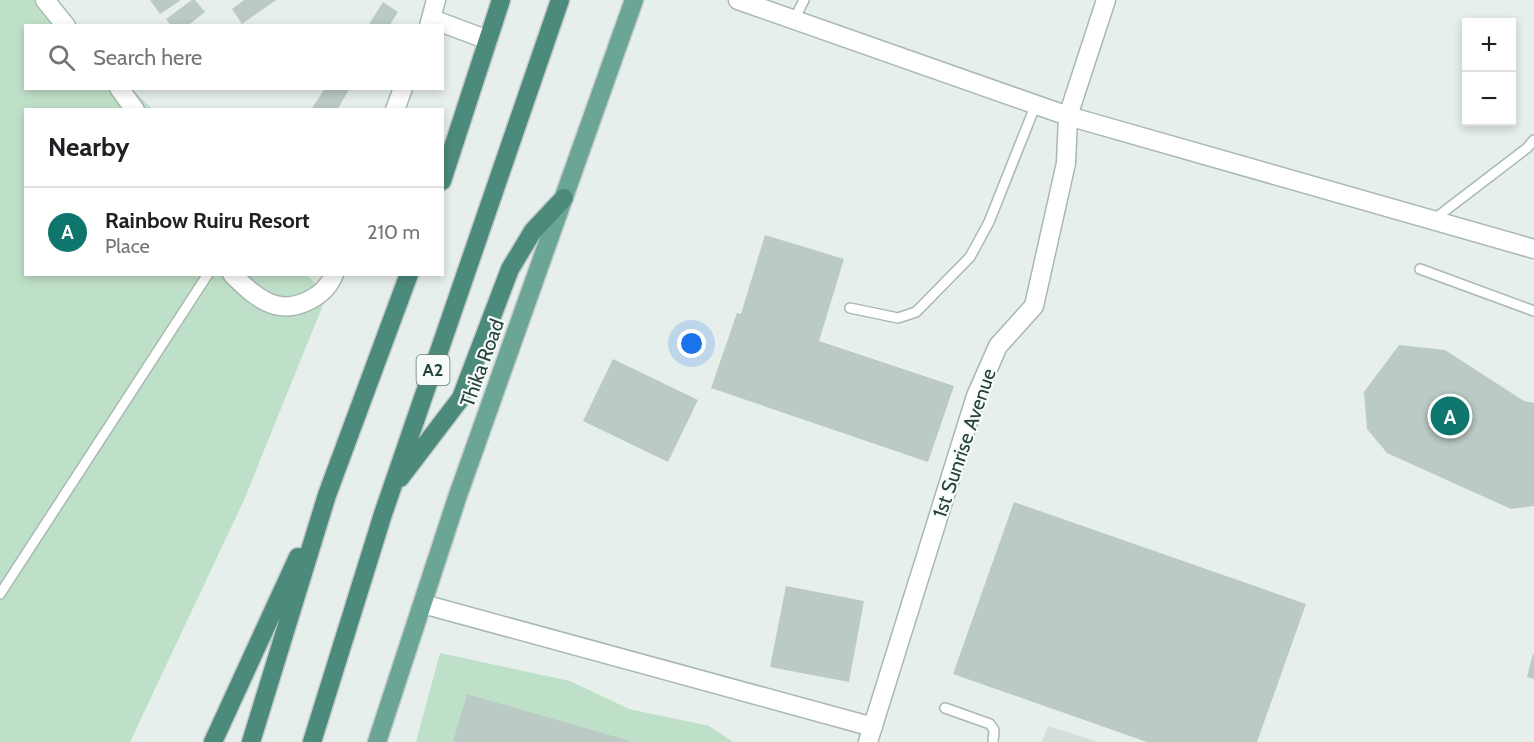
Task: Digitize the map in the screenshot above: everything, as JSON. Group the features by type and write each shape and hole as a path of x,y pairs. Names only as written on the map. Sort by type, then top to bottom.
{"highway":[{"path":"444,175 501,0"},
{"name":"A2","path":"312,742 391,491 560,0"},
{"path":"391,491 461,398 510,268 533,231 564,198"},
{"path":"252,742 327,495 408,276"},
{"path":"213,742 327,495"},
{"path":"318,722 320,742"}],"main road":[{"name":"Thika Road","path":"376,742 457,498 634,0"}],"street":[{"path":"45,0 64,24"},
{"path":"430,22 436,0"},
{"path":"738,0 1068,116 1534,249"},
{"name":"1st Sunrise Avenue","path":"871,734 976,396 998,346 1034,306 1066,163 1068,116 1106,0"},
{"path":"444,26 488,40"},
{"path":"120,90 133,108"},
{"path":"396,108 402,90"},
{"path":"234,276 246,288 274,305 301,305 316,296 331,282 333,276"},
{"path":"423,604 871,734"}],"lane":[{"path":"794,20 804,0"},
{"path":"850,308 898,318 916,312 970,257 989,222 1036,105"},
{"path":"1433,220 1527,148 1534,140"},
{"path":"1420,269 1534,311"},
{"path":"0,594 207,276"},
{"path":"945,708 990,724 994,730 993,742"}],"shaded area":[{"path":"1048,726 1099,742 1042,742"}],"green space":[{"path":"0,0 48,0 72,24 24,24 24,90 133,90 151,108 24,108 24,276 308,276 327,295 244,500 130,742 0,742"},
{"path":"440,653 570,681 629,709 709,726 733,742 416,742"}],"building":[{"path":"150,0 181,0 160,14"},
{"path":"192,0 195,0 205,12 190,24 170,24 166,19"},
{"path":"244,0 276,0 242,24 232,9"},
{"path":"383,2 398,12 390,24 369,24"},
{"path":"324,90 349,90 338,108 312,108"},
{"path":"765,235 844,259 819,341 954,386 928,462 711,388 737,313 741,314"},
{"path":"1399,345 1445,350 1524,401 1534,403 1534,506 1511,509 1387,453 1367,429 1364,392"},
{"path":"613,359 698,400 668,462 583,421"},
{"path":"1014,502 1306,604 1257,742 1147,742 953,674"},
{"path":"786,586 864,601 849,682 770,667"},
{"path":"1534,655 1534,679 1527,677"},
{"path":"467,694 630,741 630,742 453,742"}],"place":[{"name":"Rainbow Ruiru Resort","path":"1450,416"}]}
